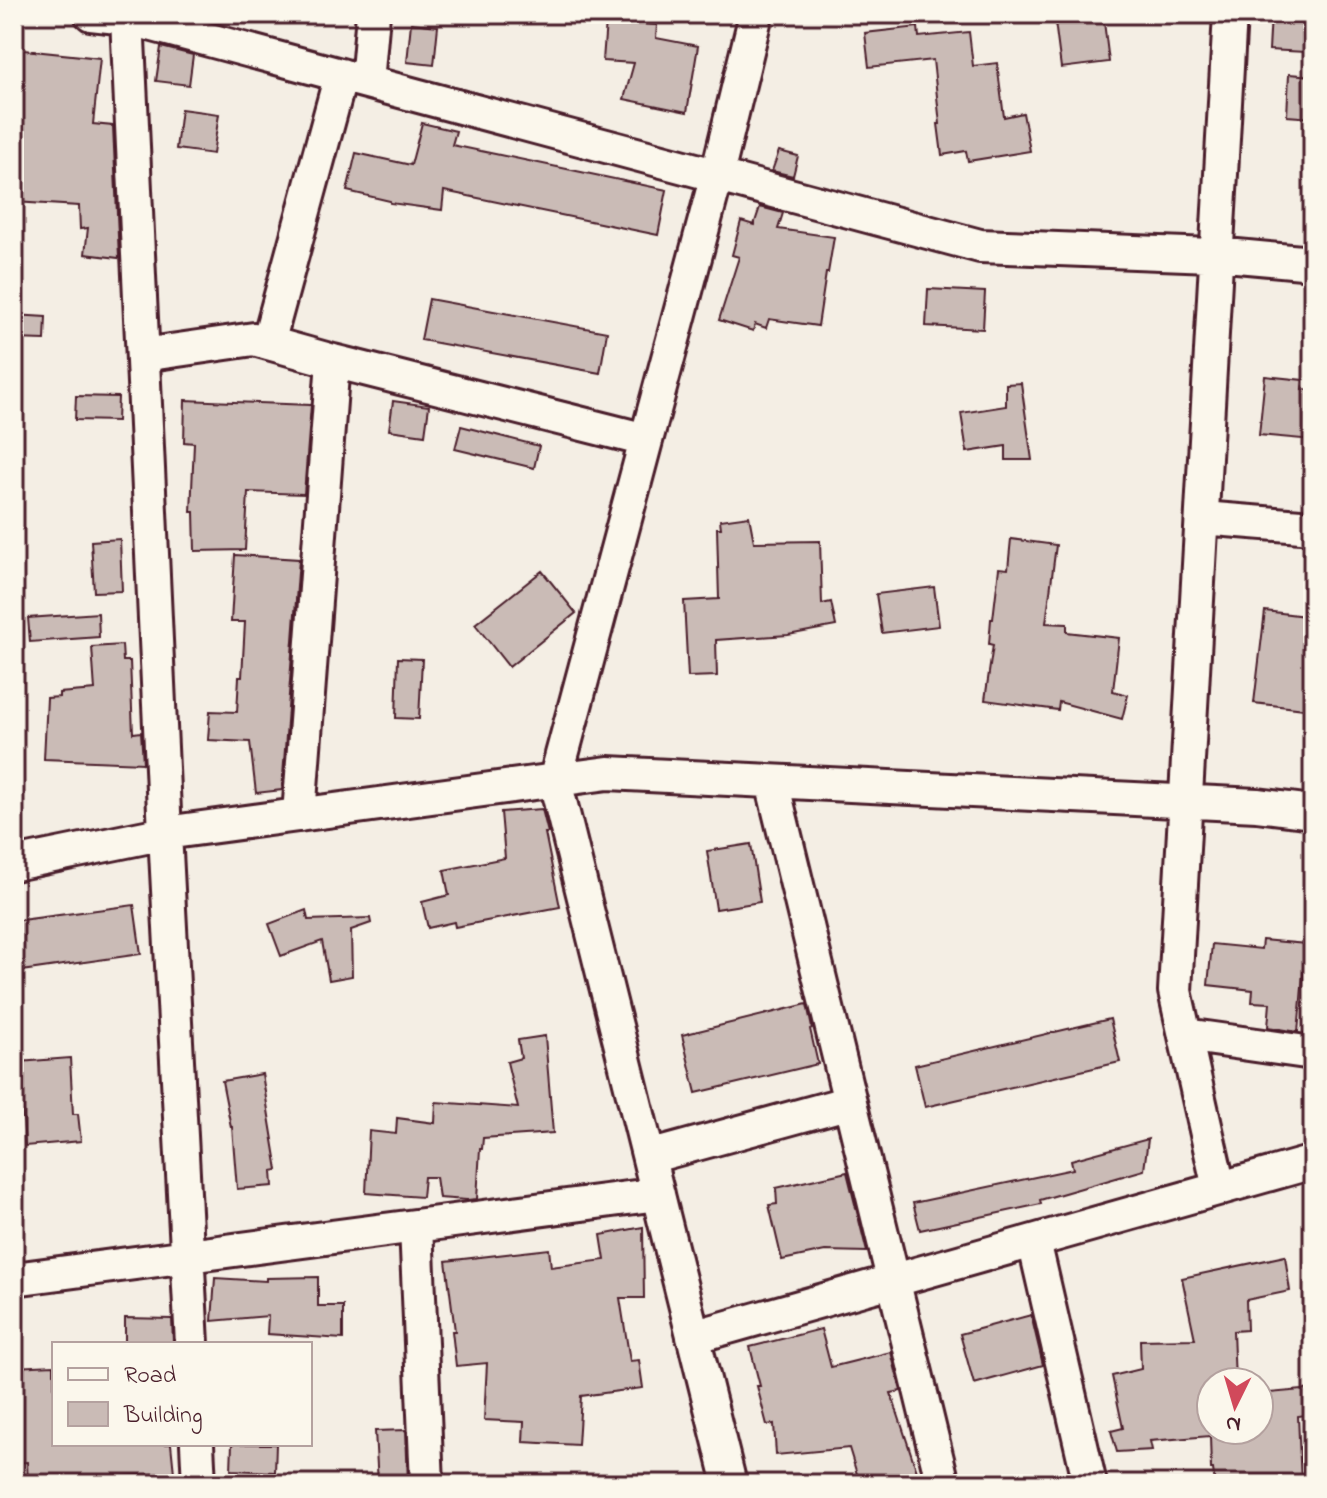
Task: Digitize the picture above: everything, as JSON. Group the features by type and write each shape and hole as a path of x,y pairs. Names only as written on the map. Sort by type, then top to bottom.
{"street":[{"path":"91,14 127,18 980,246 1217,255 1313,263"},
{"path":"268,343 373,14"},
{"path":"730,1484 555,781 717,175 756,14"},
{"path":"1219,1188 1175,991 1230,14"},
{"path":"127,18 192,1342"},
{"path":"143,355 254,339 646,440"},
{"path":"299,815 333,361"},
{"path":"1202,518 1313,527"},
{"path":"14,864 165,833 608,773 1186,801 1313,812"},
{"path":"772,782 943,1484"},
{"path":"1185,1035 1313,1053"},
{"path":"649,1157 850,1102"},
{"path":"693,1337 1313,1162"},
{"path":"14,1279 658,1194"},
{"path":"416,1226 427,1484"},
{"path":"1034,1241 1090,1484"},
{"path":"197,1446 199,1484"}],"building":[{"path":"1054,14 1103,14 1109,62 1061,68"},
{"path":"1271,14 1307,14 1305,52 1269,50"},
{"path":"606,21 657,25 656,38 698,46 687,112 624,99 634,63 603,61"},
{"path":"411,23 438,26 434,65 407,62"},
{"path":"918,27 919,37 969,32 973,66 997,63 1004,117 1023,113 1030,151 968,161 966,151 942,155 933,60 869,67 865,33"},
{"path":"161,47 193,55 189,85 156,81"},
{"path":"14,49 100,58 93,124 113,126 119,258 85,254 88,228 80,229 79,206 14,202"},
{"path":"1289,74 1313,76 1313,118 1287,116"},
{"path":"181,109 219,114 213,154 176,149"},
{"path":"422,123 456,131 452,145 667,190 658,235 444,191 442,210 390,203 347,191 356,153 411,165"},
{"path":"779,151 798,156 793,176 772,171"},
{"path":"760,207 783,213 778,229 834,237 818,326 769,319 766,328 755,324 753,331 719,320 739,257 732,255 741,221 754,225"},
{"path":"928,289 985,292 983,329 926,326"},
{"path":"429,299 607,332 600,373 421,340"},
{"path":"14,315 46,317 45,340 14,339"},
{"path":"1265,376 1303,380 1302,389 1313,390 1313,440 1259,435"},
{"path":"1021,383 1032,460 1006,460 1006,446 967,452 961,413 1006,406 1006,384"},
{"path":"76,396 118,397 117,421 75,420"},
{"path":"185,400 311,405 304,494 248,492 245,550 195,551 194,512 191,512 194,443 184,442"},
{"path":"393,401 429,406 425,435 389,430"},
{"path":"461,426 539,446 534,468 455,449"},
{"path":"749,516 754,542 820,541 822,604 831,602 836,626 788,635 716,640 717,676 688,677 684,601 719,599 717,528 721,528 720,520"},
{"path":"120,539 122,591 94,592 91,541"},
{"path":"1011,539 1056,545 1046,623 1067,624 1067,632 1119,638 1113,691 1128,695 1122,719 1059,702 1058,710 985,700 993,645 989,644 991,619 999,568 1008,569"},
{"path":"235,555 299,559 282,790 256,793 250,742 208,740 210,711 237,712 245,622 231,622"},
{"path":"542,571 576,613 509,667 475,624"},
{"path":"934,587 939,626 882,633 876,594"},
{"path":"1265,611 1313,617 1313,710 1254,703"},
{"path":"98,613 99,637 30,642 28,618"},
{"path":"122,645 123,661 130,661 133,733 141,732 143,763 44,759 47,698 59,697 59,693 95,690 92,647"},
{"path":"398,658 422,659 419,719 396,718"},
{"path":"542,809 560,907 455,927 454,922 428,928 422,902 449,895 444,870 505,858 501,812"},
{"path":"751,844 760,902 716,909 707,851"},
{"path":"134,905 141,954 14,972 14,921"},
{"path":"306,910 308,920 370,918 371,923 351,930 352,976 329,980 322,941 281,956 269,924"},
{"path":"1262,940 1306,944 1298,1032 1268,1027 1270,1003 1252,1002 1253,990 1208,985 1212,944 1261,949"},
{"path":"807,1004 818,1064 696,1093 682,1035"},
{"path":"1110,1019 1120,1062 925,1107 915,1065"},
{"path":"545,1036 553,1133 483,1138 477,1199 439,1198 436,1177 424,1177 422,1197 366,1193 369,1131 396,1134 397,1118 435,1123 436,1102 518,1108 507,1062 521,1058 518,1040"},
{"path":"70,1058 73,1114 78,1114 81,1141 25,1146 19,1062"},
{"path":"262,1074 278,1170 272,1171 273,1186 237,1189 232,1127 222,1081"},
{"path":"1148,1139 1144,1170 1040,1200 1041,1204 920,1230 913,1203 1073,1169 1071,1160"},
{"path":"847,1172 867,1252 825,1251 782,1260 769,1205 777,1204 776,1188"},
{"path":"643,1227 644,1298 620,1298 630,1361 639,1360 643,1388 581,1396 578,1445 523,1442 524,1422 484,1420 487,1363 456,1366 446,1261 549,1249 551,1267 605,1260 601,1235"},
{"path":"1285,1256 1290,1291 1246,1300 1247,1330 1233,1331 1234,1366 1195,1366 1195,1437 1150,1441 1152,1450 1117,1452 1111,1431 1123,1428 1112,1376 1141,1369 1140,1340 1195,1339 1182,1278"},
{"path":"318,1277 318,1306 343,1306 343,1339 267,1334 268,1316 212,1321 215,1278 266,1281 266,1278"},
{"path":"1031,1315 1043,1365 974,1384 960,1334"},
{"path":"125,1318 172,1319 173,1342 125,1342"},
{"path":"821,1329 831,1367 891,1352 901,1391 891,1393 921,1484 860,1484 849,1448 776,1455 774,1424 767,1425 750,1347"},
{"path":"52,1365 52,1446 171,1446 174,1473 124,1476 124,1484 28,1484 27,1462 14,1463 14,1367"},
{"path":"1313,1389 1313,1414 1298,1416 1301,1484 1215,1484 1210,1446 1275,1446 1275,1393"},
{"path":"406,1430 408,1484 378,1484 375,1431"},
{"path":"232,1446 276,1446 275,1472 231,1470"}]}
